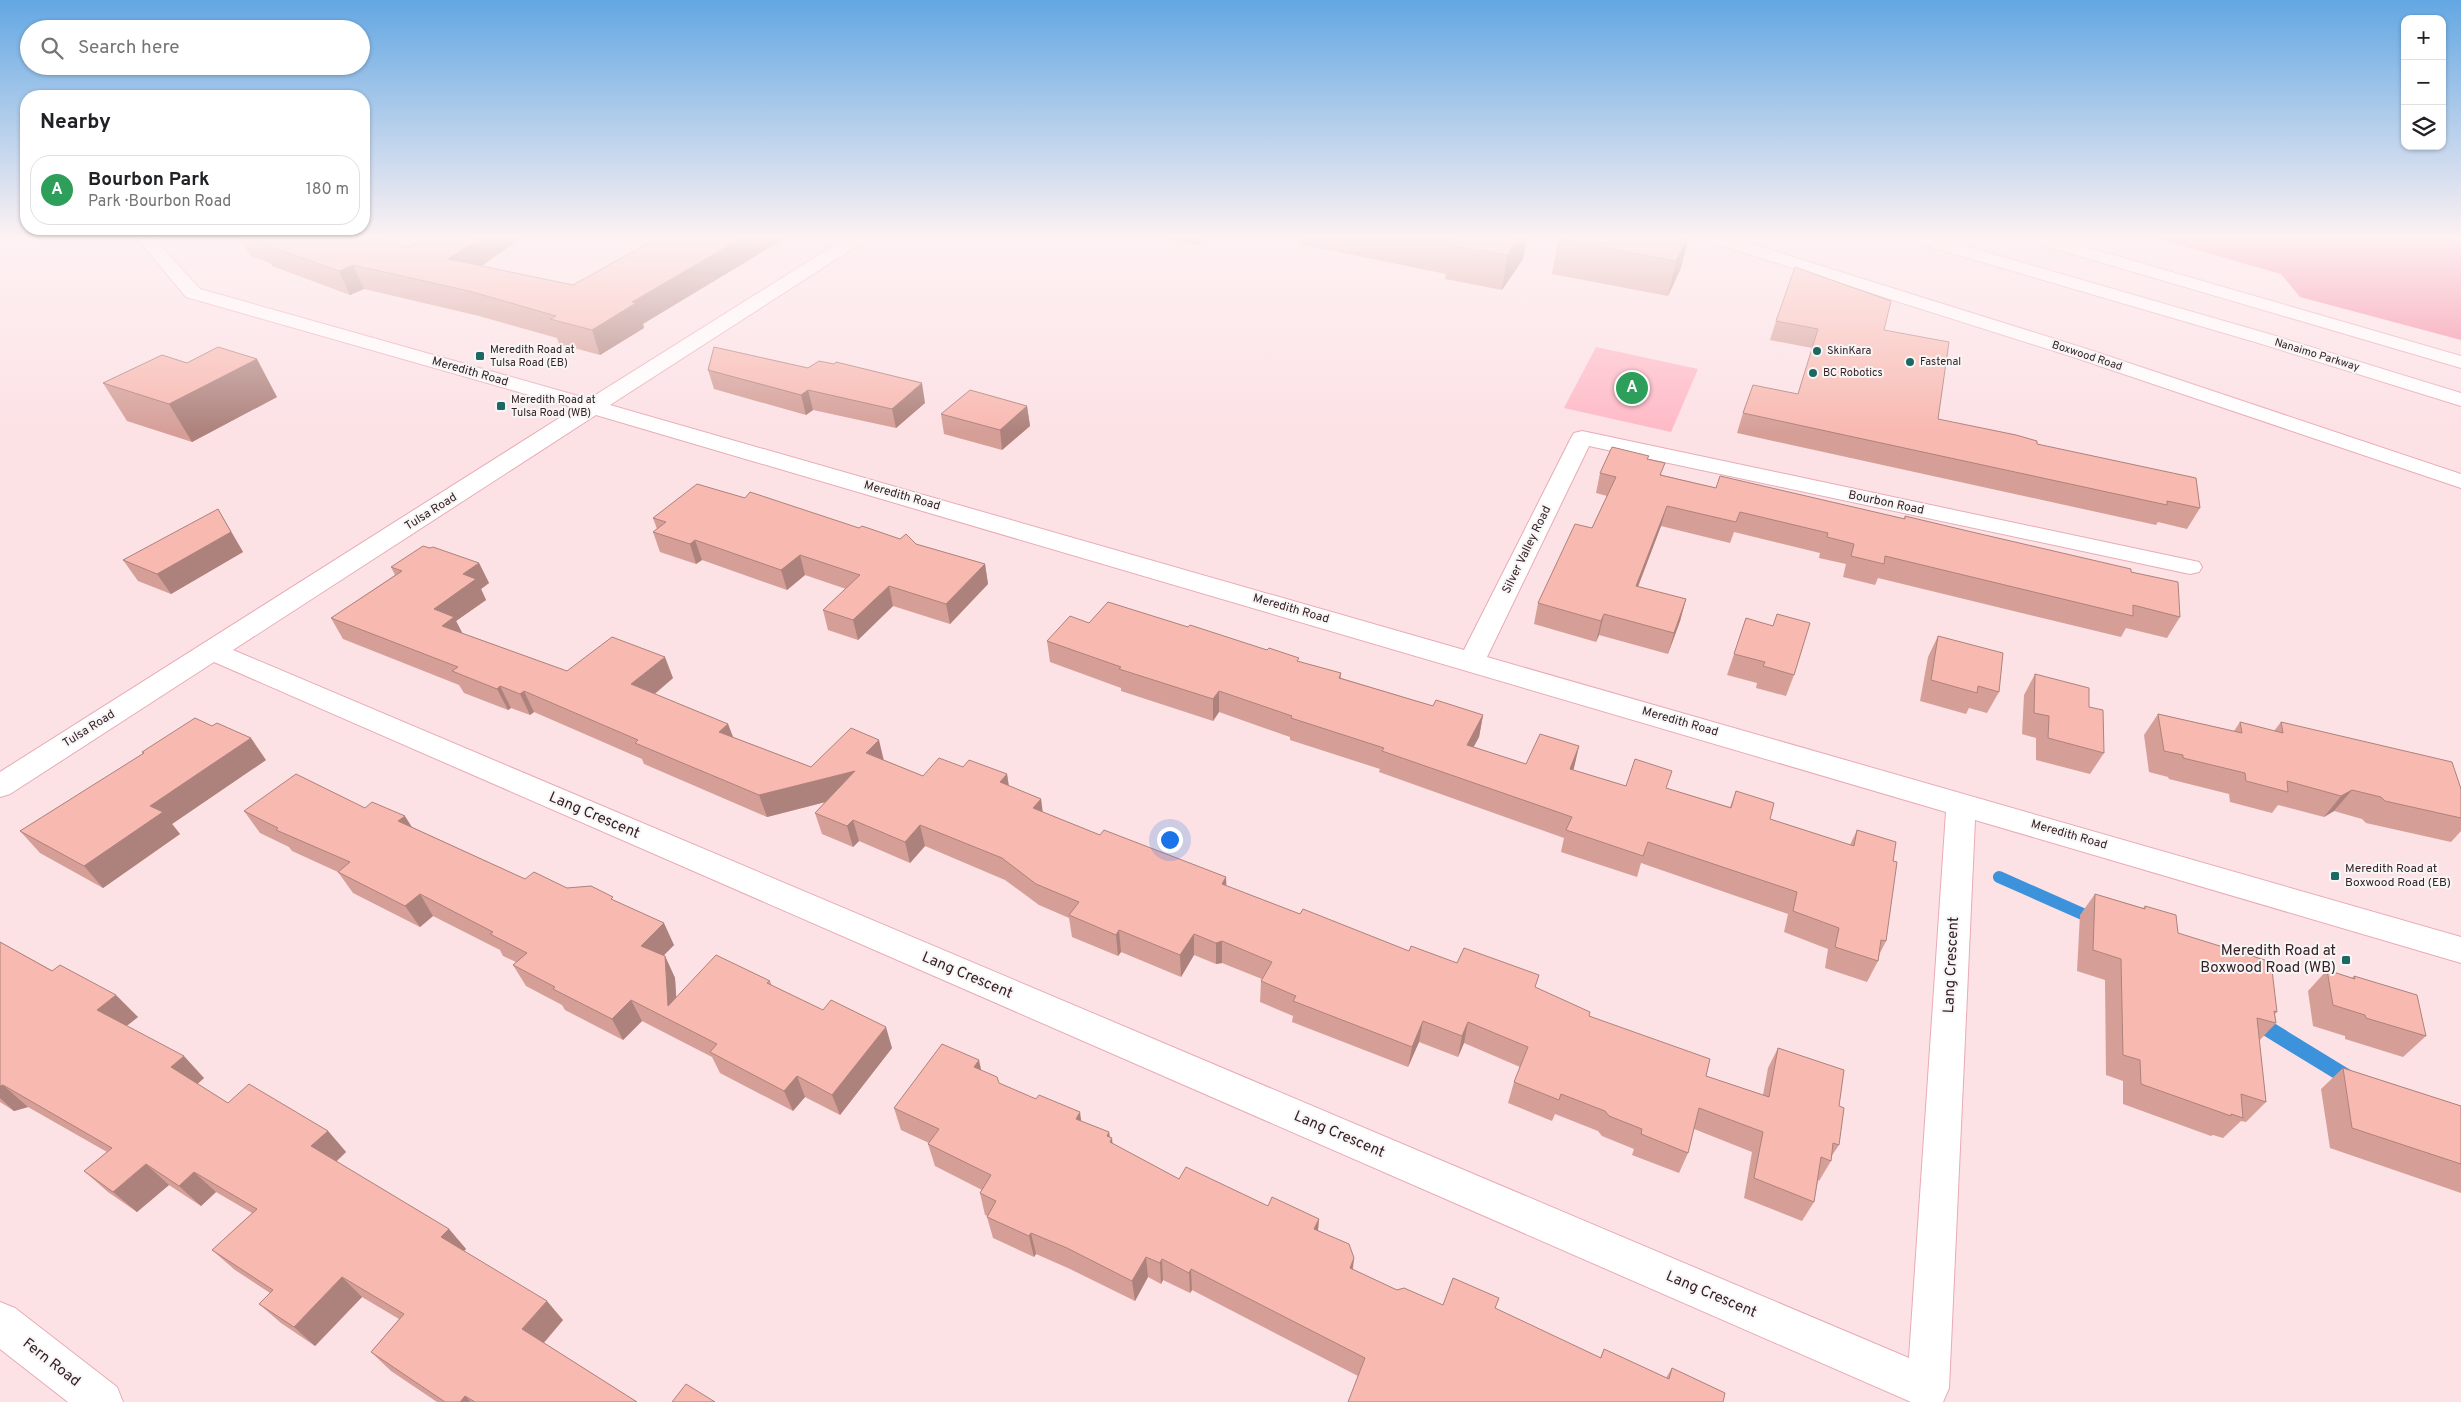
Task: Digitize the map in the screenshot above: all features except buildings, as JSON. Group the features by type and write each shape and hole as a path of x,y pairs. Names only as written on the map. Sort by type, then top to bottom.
{"main road":[{"name":"Meredith Road","path":"223,301 594,407 2461,950"},
{"name":"Tulsa Road","path":"0,786 758,301"},
{"name":"Boxwood Road","path":"1917,301 2080,353 2461,481"},
{"name":"Nanaimo Parkway","path":"2137,301 2461,400"},
{"path":"2254,301 2461,362"},
{"name":"Silver Valley Road","path":"1471,662 1582,438"},
{"name":"Bourbon Road","path":"1582,438 2190,567"},
{"name":"Lang Crescent","path":"212,651 1928,1388 1961,804"},
{"name":"Fern Road","path":"0,1323 102,1402"}],"shaded area":[{"path":"2317,301 2461,301 2461,340"},
{"path":"1596,347 1698,369 1671,432 1564,408"}],"waterway":[{"path":"1999,877 2094,919"},
{"path":"2257,1022 2350,1079"}],"place":[{"name":"SkinKara","path":"1817,351"},
{"name":"Meredith Road at Tulsa Road (EB)","path":"480,356"},
{"name":"Fastenal","path":"1910,362"},
{"name":"BC Robotics","path":"1813,373"},
{"name":"Bourbon Park","path":"1632,388"},
{"name":"Meredith Road at Tulsa Road (WB)","path":"501,406"},
{"name":"Meredith Road at Boxwood Road (EB)","path":"2335,876"},
{"name":"Meredith Road at Boxwood Road (WB)","path":"2346,960"}]}
